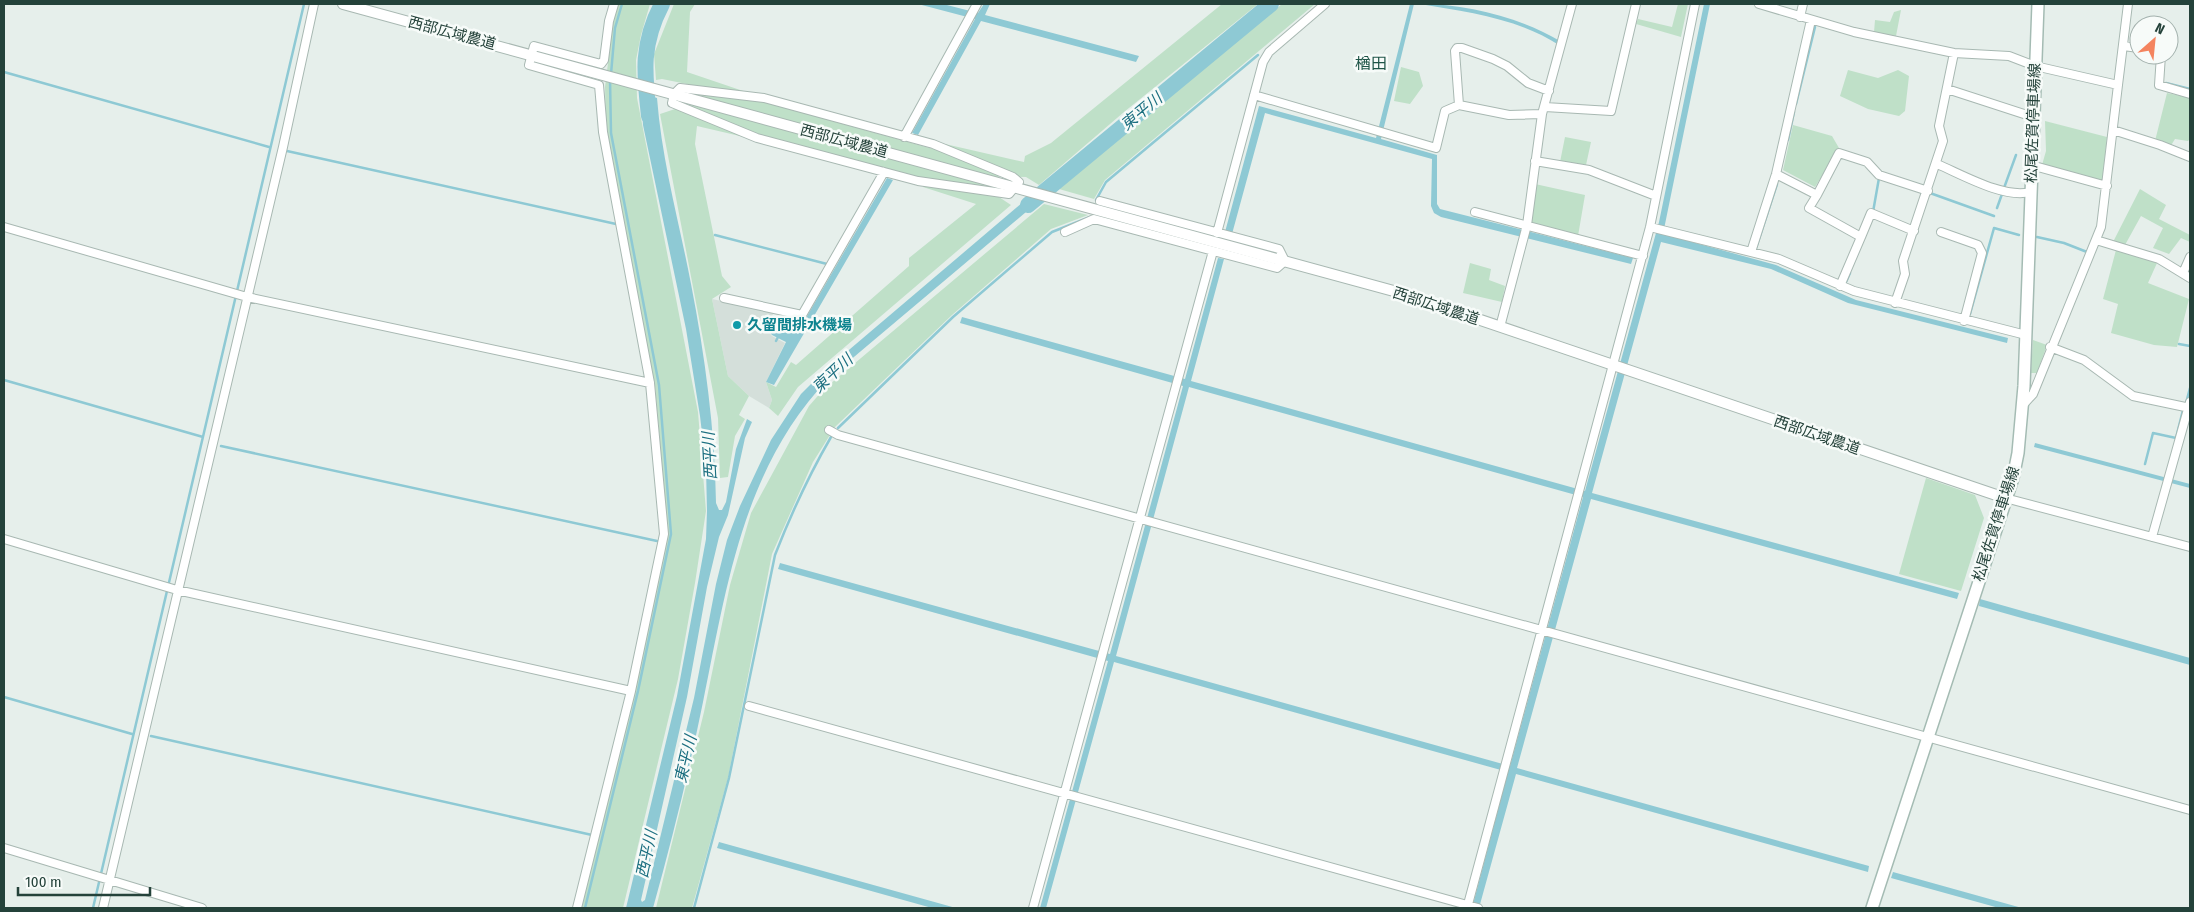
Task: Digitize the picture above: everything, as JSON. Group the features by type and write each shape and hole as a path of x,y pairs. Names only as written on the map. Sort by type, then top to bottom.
{"main road":[{"name":"松尾佐賀停車場線","path":"1872,908 1926,737 2013,478 2018,453 2026,336 2038,4"}],"street":[{"path":"103,908 314,4"},
{"name":"西部広域農道","path":"343,4 1401,293 2005,498"},
{"path":"577,908 632,691 664,534 650,383 603,132 599,85 529,65 534,46 601,64 604,60 609,21 614,4"},
{"path":"1217,233 1263,62 1269,52 1325,4"},
{"path":"1500,327 1526,226 1543,111 1572,4"},
{"path":"1254,96 1436,148 1445,111 1459,105 1509,115 1543,111 1611,111 1636,4"},
{"path":"1467,907 1652,228 1656,196 1695,4"},
{"path":"1759,4 1854,32 1954,53 1996,54 2035,66 2118,85"},
{"path":"1800,17 1803,4"},
{"path":"2022,406 2033,394 2050,347 2076,291 2103,218 2128,4"},
{"path":"904,137 976,7"},
{"path":"1751,252 1776,174 1811,20"},
{"path":"2123,46 2129,47"},
{"path":"1459,105 1455,51 1457,48 1494,59 1528,82 1549,91"},
{"path":"1895,303 1905,274 1903,261 1937,164 1943,141 1939,126 1954,53"},
{"path":"2160,65 2158,85 2190,94"},
{"path":"680,88 764,98 933,144 1013,177 1019,182 1009,194 918,181 757,138 672,103 674,94 680,88"},
{"path":"1947,89 2033,117"},
{"path":"2113,130 2190,157"},
{"path":"1861,236 1809,208 1839,153 1867,162 1879,175 1926,192"},
{"path":"1535,160 1589,170 1656,196"},
{"path":"1937,164 2006,192 2023,194 2030,192"},
{"path":"2031,165 2107,186"},
{"path":"724,298 802,315 884,172"},
{"path":"1776,174 1817,195"},
{"path":"1065,232 1094,219 1277,268 1285,260 1279,249 1100,201"},
{"path":"1475,212 1643,256"},
{"path":"1840,286 1861,236 1874,214 1914,232"},
{"path":"4,227 247,296 650,383"},
{"path":"1652,228 1779,259 1840,286 1895,303 2026,336"},
{"path":"1941,232 1978,245 1982,253 1964,321"},
{"path":"2096,240 2159,259 2187,276 2190,257"},
{"path":"1033,908 1067,794 1101,661 1143,518 1212,250"},
{"path":"2050,347 2084,360 2133,396 2190,406 2152,537"},
{"path":"829,430 2190,810"},
{"path":"2005,498 2190,547"},
{"path":"4,539 177,590 632,691"},
{"path":"749,706 1467,907 1478,908"},
{"path":"4,848 202,908"}],"shaded area":[{"path":"712,299 774,312 766,328 772,336 785,343 766,382 772,400 769,408 749,396 728,376"}],"green space":[{"path":"618,4 650,4 636,60 637,98 698,412 706,511 678,679 623,908 580,908 634,692 668,534 655,386 606,134 605,87 613,23"},
{"path":"674,4 695,4 690,12 687,72 752,94 768,103 933,149 945,144 1024,162 1025,156 1051,143 1222,4 1258,4 1124,112 1039,185 1026,177 999,176 993,187 999,197 1011,205 798,387 778,416 769,408 772,400 766,382 776,387 791,362 796,365 909,266 909,258 976,204 923,187 921,179 758,134 744,137 697,126 695,144 722,276 731,287 712,299 728,376 749,396 739,415 745,419 735,436 728,477 720,478 718,418 660,114 675,109 685,112 687,84 662,79 656,80 654,54"},
{"path":"1282,4 1315,4 1105,180 1094,199 1059,189"},
{"path":"1678,4 1688,4 1681,37 1636,24 1638,19 1672,27"},
{"path":"1901,10 1896,36 1874,32 1875,20 1890,22 1894,12"},
{"path":"1401,67 1419,72 1423,86 1410,104 1394,101"},
{"path":"1848,70 1878,78 1898,70 1909,76 1905,111 1899,116 1868,109 1840,96"},
{"path":"2167,93 2190,98 2190,139 2188,141 2175,139 2170,147 2155,141"},
{"path":"2045,121 2107,137 2102,182 2042,165 2046,151"},
{"path":"1793,125 1832,136 1839,148 1815,187 1783,170"},
{"path":"1565,137 1591,142 1586,165 1560,162"},
{"path":"1535,184 1585,195 1578,236 1529,223"},
{"path":"2140,189 2166,205 2159,219 2190,235 2190,242 2181,238 2169,254 2153,248 2163,228 2141,216 2125,245 2113,242"},
{"path":"1044,204 1088,215 1051,229 952,315 835,427 813,462 772,554 728,778 692,908 656,908 704,712 730,585 751,513 809,406 823,390"},
{"path":"2116,250 2157,263 2148,283 2189,299 2177,347 2154,345 2111,333 2118,304 2103,299"},
{"path":"1470,263 1491,269 1489,280 1505,286 1502,302 1463,293"},
{"path":"2033,340 2047,345 2037,373 2031,373"},
{"path":"1926,478 1975,495 1984,518 1961,591 1899,574"}],"water":[{"path":"918,4 943,4 978,13 984,4 990,4 985,15 1139,56 1136,62 981,21 918,135 912,133 975,19"},
{"path":"1410,4 1414,4 1381,139 1437,155 1437,204 1440,209 1633,258 1631,264 1441,217 1434,213 1431,206 1432,159 1265,113 1232,234 1225,232 1259,106 1376,138"},
{"path":"1420,4 1456,6 1492,13 1544,33 1560,41 1559,45 1526,28 1509,22 1474,13"},
{"path":"1704,4 1710,4 1663,234 1776,265 1856,300 2008,338 2007,343 1848,303 1771,269 1661,242 1592,493 1959,593 1957,599 1591,499 1517,768 1869,866 1868,872 1516,774 1479,908 1472,908 1508,772 1114,662 1046,908 1040,908 1108,661 778,569 780,563 1110,654 1183,386 960,323 962,317 1185,379 1218,258 1224,259 1191,381 1585,491 1659,222","holes":["1189,387 1583,497 1510,766 1116,656"]},
{"path":"641,93 657,98 667,168 701,338 714,448 716,503 719,510 722,510 726,502 736,449 747,419 752,422 745,438 728,515 719,537 707,587 687,697 642,902 645,900 694,698 716,584 727,540 740,506 771,440 801,394 823,372 1029,197 1039,201 829,378 800,413 776,450 758,489 743,530 731,572 686,780 653,908 626,908 677,696 706,539 707,511 706,467 700,416 686,329 643,125"},
{"path":"887,178 893,180 774,385 766,382 786,342 772,335 766,328 771,320 791,325 794,320 803,323"},
{"path":"2035,443 2190,484 2190,488 2034,447"},
{"path":"1980,599 2190,658 2190,665 1979,606"},
{"path":"719,842 956,908 932,908 717,848"},
{"path":"1893,872 2022,908 1999,908 1891,878"}],"waterway":[{"path":"93,908 304,4"},
{"path":"611,74 615,28 622,4"},
{"name":"西平川","path":"649,116 645,72 647,45 655,18 662,4"},
{"name":"東平川","path":"1028,205 1271,4"},
{"path":"1796,104 1815,27"},
{"path":"1096,200 1106,182 1258,55"},
{"path":"4,72 269,147"},
{"path":"585,908 638,691 671,534 659,385 611,133 610,79"},
{"path":"2166,83 2190,89"},
{"path":"1788,140 1794,112"},
{"path":"287,151 616,224"},
{"path":"2004,188 2016,155"},
{"path":"1873,212 1879,178 1881,179"},
{"path":"1756,248 1777,184"},
{"path":"1930,193 1994,216"},
{"path":"1997,208 2002,194"},
{"path":"838,428 953,317 1052,232 1090,217"},
{"path":"1970,314 1994,228 2019,235"},
{"path":"715,235 827,264"},
{"path":"2037,237 2064,243 2087,252"},
{"path":"1846,282 1850,273"},
{"path":"776,341 779,335"},
{"path":"2179,344 2190,346"},
{"path":"4,380 203,437"},
{"path":"2186,403 2190,388"},
{"path":"2145,464 2153,433 2176,438 2183,410"},
{"path":"694,908 729,778 775,555 801,495 831,437"},
{"path":"221,446 657,541"},
{"path":"4,697 132,734"},
{"path":"151,736 592,835"}],"place":[{"name":"久留間排水機場","path":"737,325"}],"district":[{"name":"楢田","path":"1371,63"}]}
